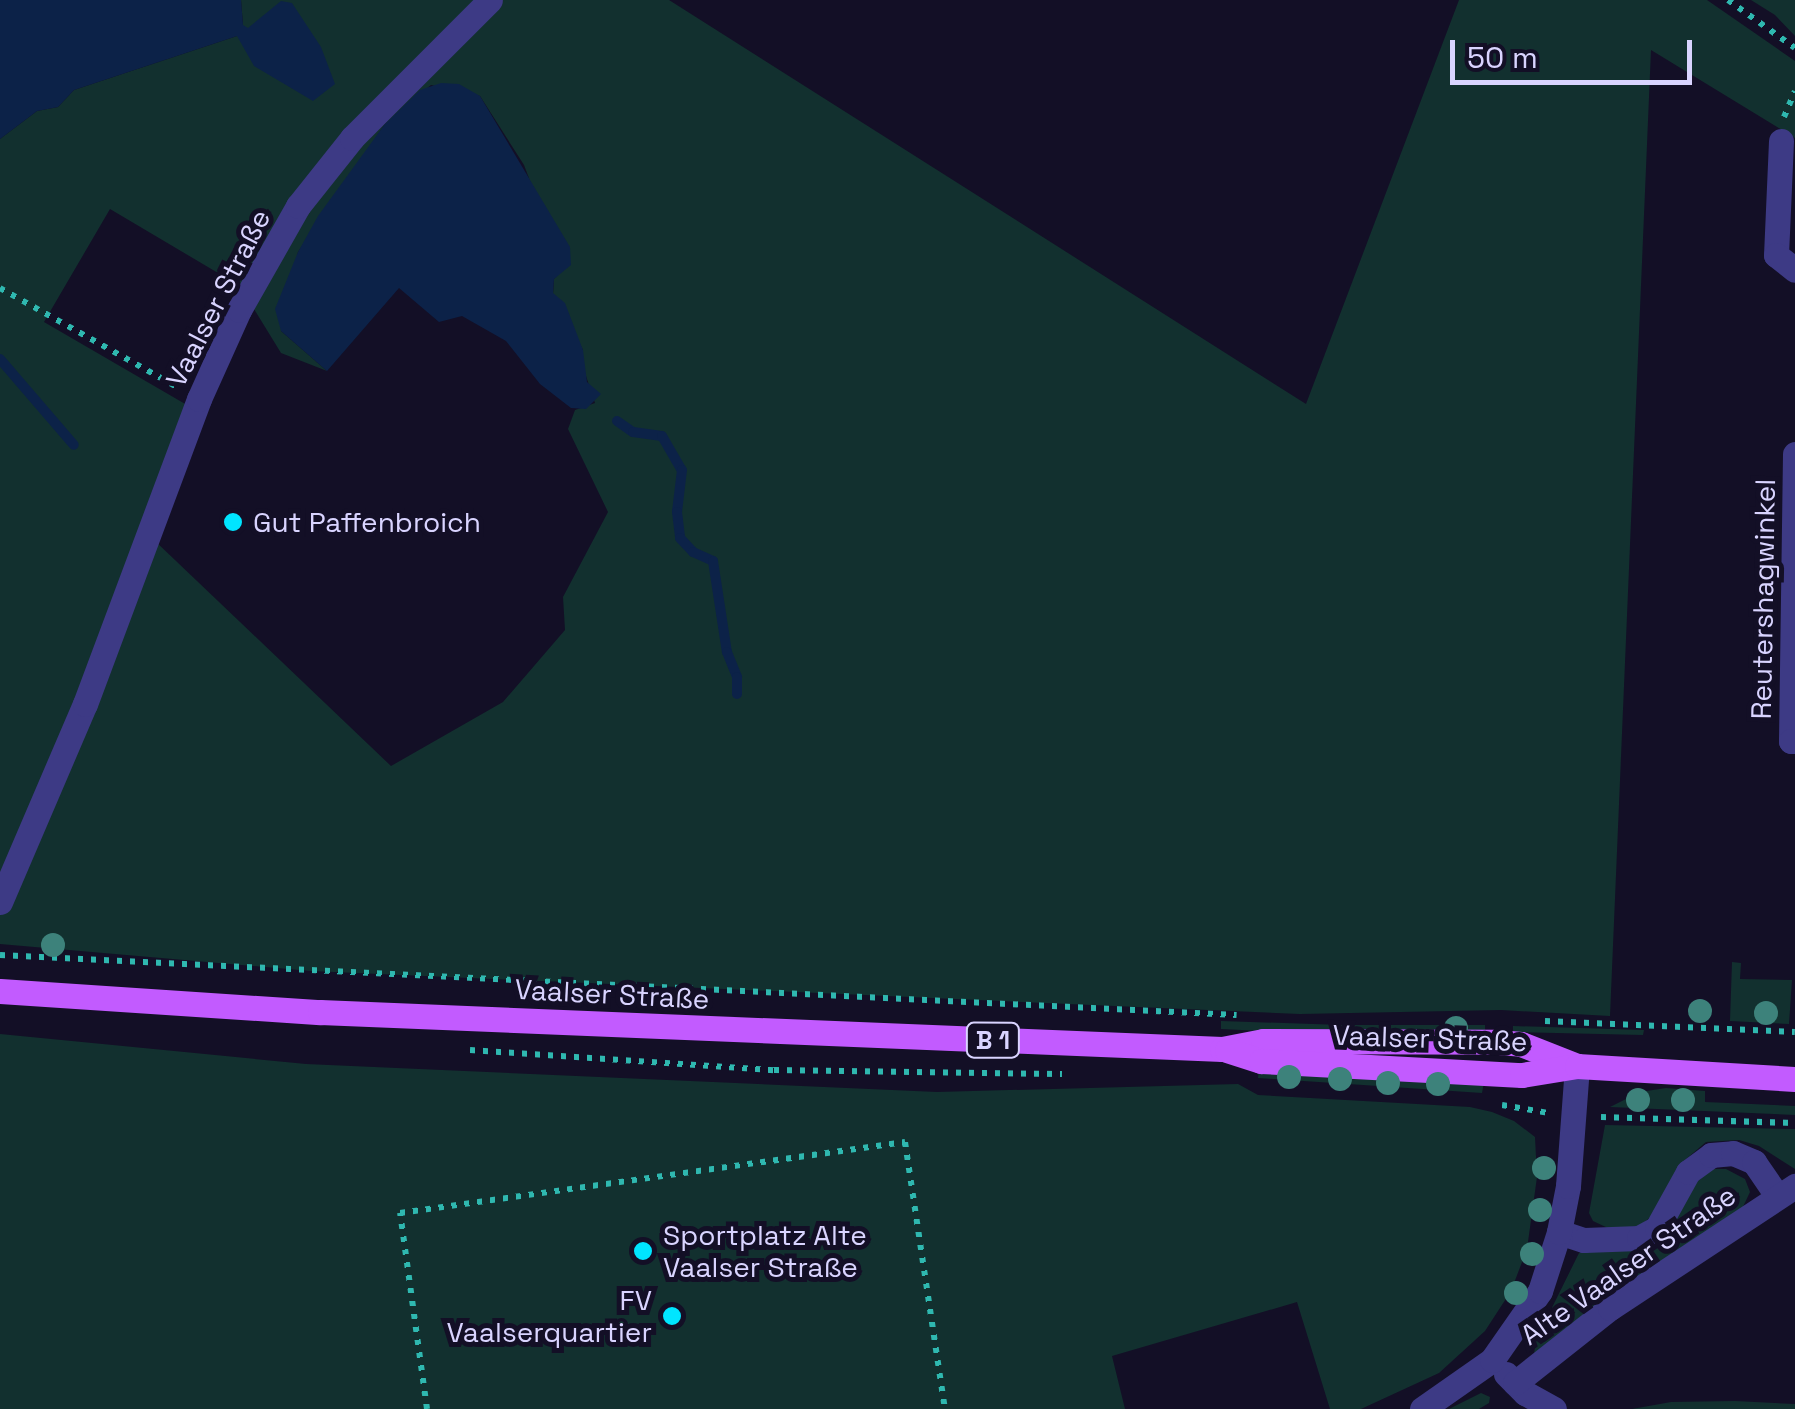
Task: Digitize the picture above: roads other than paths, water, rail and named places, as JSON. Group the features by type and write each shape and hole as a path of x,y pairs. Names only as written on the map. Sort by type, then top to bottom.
{"main road":[{"name":"Vaalser Straße","path":"0,991 320,1012 1222,1049 1261,1060 1522,1075 1577,1066 1788,1076"}],"street":[{"name":"Vaalser Straße","path":"0,902 85,704 198,398 239,310 298,206 352,138 490,0"},
{"path":"1781,141 1776,255 1795,270"},
{"name":"Reutershagwinkel","path":"1795,454 1791,740 1795,741"},
{"name":"Alte Vaalser Straße","path":"1422,1409 1492,1360 1540,1292 1559,1232 1577,1066"},
{"name":"Alte Vaalser Straße","path":"1515,1383 1610,1308 1786,1191 1754,1162 1733,1153 1711,1155 1688,1172 1656,1228 1639,1238 1584,1240 1559,1232"},
{"path":"1492,1360 1515,1383 1554,1409"}],"water":[{"path":"0,0 241,0 243,25 248,28 281,1 292,3 321,47 335,84 313,101 254,66 237,36 74,90 58,107 37,111 0,139"},
{"path":"441,83 459,84 480,96 570,247 571,265 554,279 553,293 565,303 583,350 587,382 601,394 586,409 571,408 540,384 506,341 462,316 439,322 399,288 327,371 281,331 275,309 298,252 318,216 385,124 420,90"}],"waterway":[{"path":"0,359 74,445"},
{"path":"617,421 633,432 662,436 682,470 677,512 680,538 693,552 713,561 727,652 737,677 737,694"}],"place":[{"name":"Gut Paffenbroich","path":"233,522"},
{"name":"Sportplatz Alte Vaalser Straße","path":"643,1251"},
{"name":"FV Vaalserquartier","path":"672,1316"}]}
